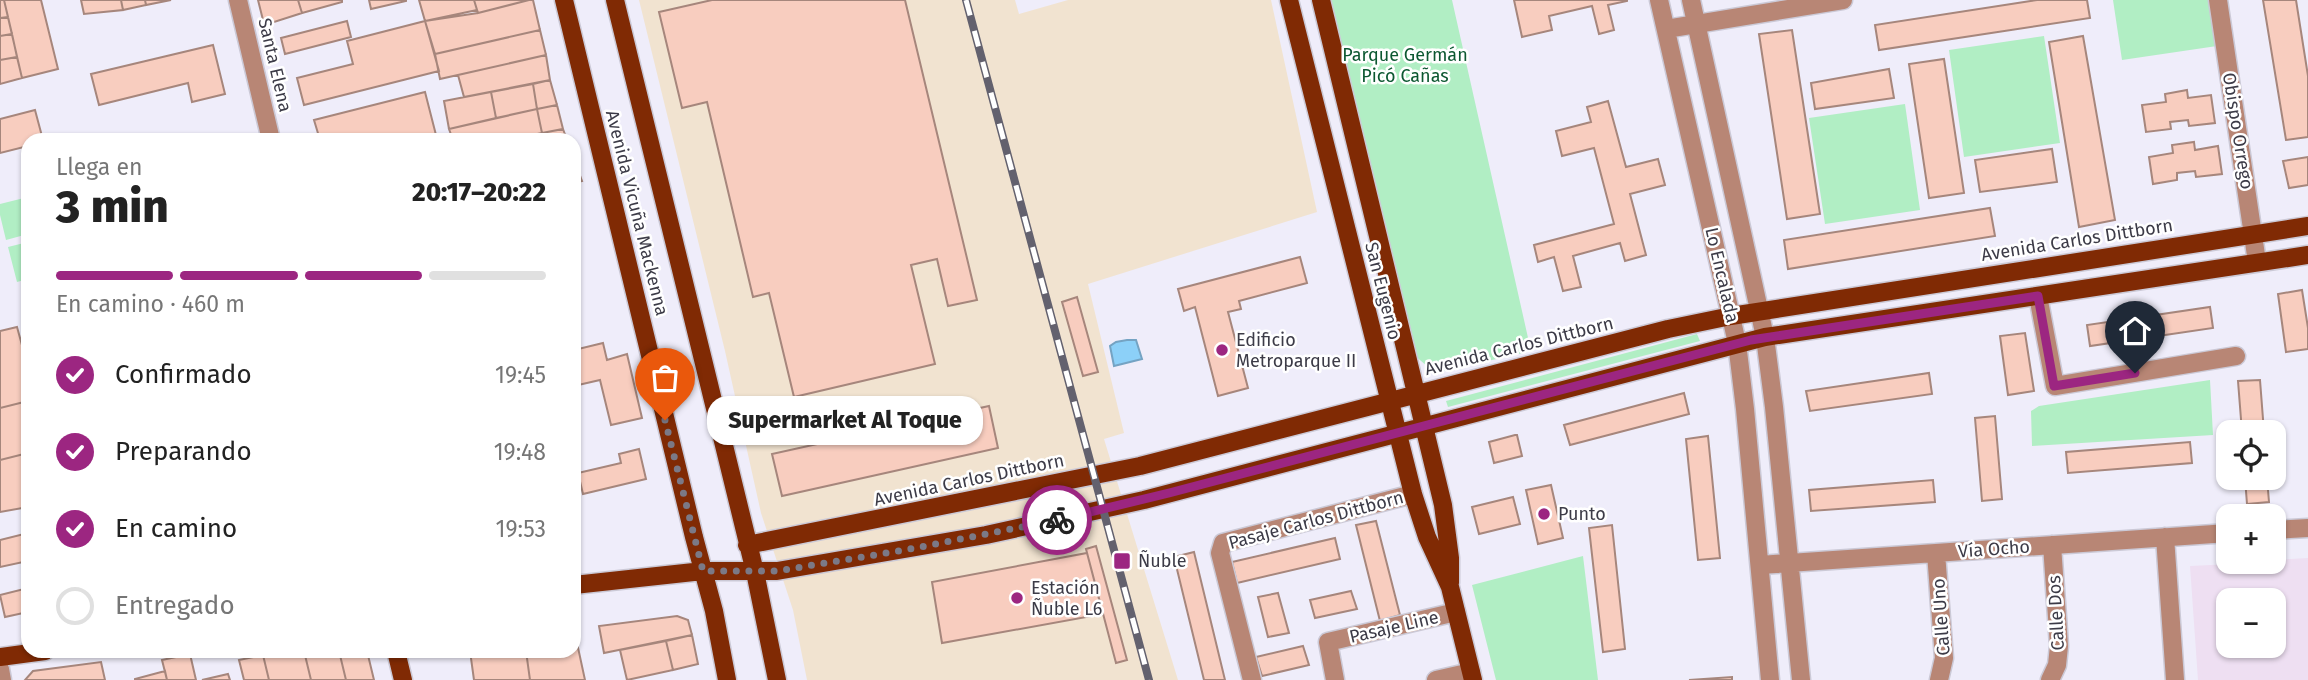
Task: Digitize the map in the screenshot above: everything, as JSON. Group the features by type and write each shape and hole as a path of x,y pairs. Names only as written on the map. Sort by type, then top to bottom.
{"main road":[{"name":"Avenida Vicuña Mackenna","path":"564,0 727,680"},
{"name":"Avenida Vicuña Mackenna","path":"615,0 755,572 777,680"},
{"name":"San Eugenio","path":"1289,0 1413,494 1427,537 1450,587 1472,676"},
{"name":"San Eugenio","path":"1321,0 1446,517 1450,587"},
{"name":"Avenida Carlos Dittborn","path":"747,545 1140,466 1668,329 1760,310 2308,226"},
{"path":"581,584 703,571 777,571 893,552 1143,500 1765,337 2308,255"},
{"path":"0,657 21,654"},
{"path":"398,658 403,680"}],"street":[{"name":"Santa Elena","path":"238,0 269,133"},
{"name":"Lo Encalada","path":"1659,0 1737,344 1770,680"},
{"name":"Lo Encalada","path":"1691,0 1765,337 1801,680"},
{"path":"1666,29 1843,0"},
{"name":"Obispo Orrego","path":"2218,0 2257,262"},
{"path":"1716,247 1745,241"},
{"path":"2038,296 2054,386 2236,356"},
{"path":"1745,410 1774,407"},
{"name":"Pasaje Carlos Dittborn","path":"1252,680 1220,546 1226,541 1413,494"},
{"path":"2286,529 2308,528"},
{"name":"Vía Ocho","path":"1760,565 2216,534"},
{"path":"2165,537 2175,680"},
{"name":"Calle Dos","path":"2050,680 2057,665 2059,646 2052,545"},
{"name":"Calle Uno","path":"1936,553 1944,658 1939,680"},
{"name":"Pasaje Line","path":"1335,680 1328,642 1456,612"},
{"path":"0,669 2,680"},
{"path":"1437,680 1472,676"}],"shaded area":[{"path":"639,0 1015,0 1019,14 1068,0 1271,0 1317,212 1088,284 1124,433 1104,439 1178,680 807,680 793,610 761,513 725,351"},
{"path":"2308,558 2308,680 2198,680 2190,566 2216,565 2216,574 2286,574 2286,559"}],"green space":[{"name":"Parque Germán Picó Cañas","path":"1328,0 1452,0 1531,351 1439,372 1428,367 1413,354"},
{"path":"2113,0 2211,0 2217,46 2122,60"},
{"path":"2044,36 2060,143 1964,157 1949,50"},
{"path":"1905,104 1920,210 1825,224 1809,118"},
{"path":"21,199 21,236 6,240 0,204"},
{"path":"21,244 21,281 17,282 8,247"},
{"path":"1697,334 1700,341 1448,407 1446,401"},
{"path":"2210,380 2213,435 2032,446 2031,411 2039,406"},
{"path":"1583,556 1598,680 1496,680 1472,585"}],"water":[{"path":"1136,340 1142,359 1114,366 1110,346"}],"building":[{"path":"0,0 4,0 8,17 0,18"},
{"path":"4,0 41,0 58,69 22,78"},
{"path":"81,0 121,0 123,10 84,14"},
{"path":"121,0 145,0 146,5 123,10"},
{"path":"145,0 171,0 146,5"},
{"path":"258,0 298,0 302,13 271,23 263,20"},
{"path":"298,0 342,0 342,2 302,13"},
{"path":"369,0 406,0 406,1 371,9"},
{"path":"419,0 474,0 477,10 425,21"},
{"path":"474,0 529,0 478,13"},
{"path":"533,0 540,30 435,54 425,21 478,13"},
{"path":"712,0 905,0 977,300 948,306 937,259 911,265 935,364 794,397 769,293 753,297 707,102 682,108 659,12"},
{"path":"1514,0 1627,1 1608,5 1614,30 1599,34 1592,6 1549,16 1552,30 1522,37"},
{"path":"2037,0 2087,0 2090,18 1879,50 1875,25"},
{"path":"2263,0 2296,0 2308,76 2308,137 2286,140"},
{"path":"8,17 12,34 0,36 0,18"},
{"path":"347,21 351,37 285,54 281,38"},
{"path":"425,21 439,71 304,105 297,78 353,64 347,41"},
{"path":"540,30 546,55 440,79 435,54"},
{"path":"1792,30 1820,214 1787,219 1759,34"},
{"path":"12,34 17,57 0,60 0,36"},
{"path":"2083,36 2115,220 2079,227 2049,42"},
{"path":"213,45 225,94 192,102 188,83 99,105 91,74"},
{"path":"546,55 550,80 464,97 458,75"},
{"path":"17,57 22,78 0,84 0,60"},
{"path":"1944,59 1964,193 1929,198 1909,64"},
{"path":"1889,69 1894,98 1815,109 1811,83"},
{"path":"550,80 557,105 537,109 533,84"},
{"path":"533,84 537,109 496,118 491,92"},
{"path":"2187,90 2188,98 2211,95 2215,123 2189,126 2188,120 2170,122 2171,129 2146,132 2142,105 2166,102 2165,94"},
{"path":"425,92 435,133 318,133 314,120"},
{"path":"491,92 496,118 449,129 444,101"},
{"path":"1608,101 1626,167 1658,159 1665,185 1630,194 1646,255 1625,261 1620,243 1573,256 1581,287 1563,291 1554,257 1538,262 1534,245 1614,224 1594,148 1562,156 1556,131 1591,122 1587,107"},
{"path":"557,105 563,129 542,133 537,109"},
{"path":"537,109 542,133 450,133 449,129"},
{"path":"35,110 41,133 21,133 21,148 0,153 0,119"},
{"path":"563,129 564,133 542,133"},
{"path":"2194,142 2195,150 2218,146 2222,174 2196,177 2195,171 2177,173 2177,180 2153,184 2149,157 2173,153 2172,145"},
{"path":"2052,149 2057,182 1980,192 1975,160"},
{"path":"2308,157 2308,185 2289,188 2283,161"},
{"path":"1990,208 1995,236 1788,269 1784,240"},
{"name":"Edificio Metroparque II","path":"1300,257 1307,283 1239,301 1241,309 1228,312 1248,388 1218,396 1195,307 1184,311 1178,289"},
{"path":"2302,290 2308,328 2308,349 2286,352 2278,294"},
{"path":"1077,297 1098,372 1083,376 1062,302"},
{"path":"2210,307 2213,328 2090,346 2087,325"},
{"path":"17,327 21,342 21,403 0,408 0,331"},
{"path":"2025,333 2034,391 2008,395 2000,336"},
{"path":"603,343 607,360 627,354 642,418 611,425 600,380 581,384 581,348"},
{"path":"1929,373 1932,394 1810,411 1806,391"},
{"path":"2260,380 2263,420 2241,420 2238,381"},
{"path":"1684,393 1689,414 1570,445 1564,425"},
{"path":"21,403 21,455 0,460 0,408"},
{"path":"989,406 998,448 782,496 772,454"},
{"path":"1995,416 2002,499 1982,501 1975,418"},
{"path":"1517,435 1522,456 1494,463 1489,442"},
{"path":"1708,436 1720,558 1698,560 1686,439"},
{"path":"2190,442 2192,463 2068,473 2066,452"},
{"path":"639,449 646,479 583,494 581,472 621,463 619,454"},
{"path":"21,455 21,508 0,512 0,460"},
{"path":"1933,480 1935,502 1811,511 1809,490"},
{"name":"Punto","path":"1551,485 1563,538 1538,544 1526,490"},
{"path":"2246,490 2268,490 2269,502 2247,504"},
{"path":"1513,497 1520,524 1479,534 1472,507"},
{"path":"1376,521 1400,615 1380,621 1356,525"},
{"path":"1612,525 1625,649 1603,652 1589,528"},
{"path":"21,535 21,562 0,567 0,540"},
{"path":"1335,538 1340,559 1237,583 1232,562"},
{"path":"1096,546 1127,660 1116,663 1086,549"},
{"path":"1194,552 1225,680 1204,680 1174,557"},
{"name":"Estación Ñuble L6","path":"1087,553 1103,614 942,643 932,582"},
{"path":"21,590 21,614 5,617 0,595"},
{"path":"1351,591 1357,609 1315,618 1310,600"},
{"path":"1278,593 1289,633 1268,637 1258,597"},
{"path":"677,616 688,620 692,635 604,653 599,626"},
{"path":"692,635 698,664 673,670 666,641"},
{"path":"666,641 673,670 627,680 620,650"},
{"path":"1303,646 1309,665 1262,676 1256,657"},
{"path":"191,658 196,680 167,680 162,660"},
{"path":"264,658 306,658 311,680 269,680"},
{"path":"264,658 269,680 244,680 239,660"},
{"path":"306,658 341,658 346,680 311,680"},
{"path":"341,658 369,658 374,680 346,680"},
{"path":"471,658 527,658 530,680 474,680"},
{"path":"527,658 580,658 585,680 530,680"},
{"path":"101,662 105,680 25,680 33,671"},
{"path":"165,671 167,680 135,680 135,679"},
{"path":"228,674 230,680 202,680"},
{"path":"1732,677 1732,680 1689,680"}],"railway":[{"path":"966,0 1149,680"}],"way so far":[{"path":"665,420 703,571 777,571 905,550 1057,520"}],"place":[{"name":"Edificio Metroparque II","path":"1222,350"},
{"name":"Supermarket Al Toque","path":"665,420"},
{"name":"Punto","path":"1544,514"},
{"name":"Ñuble","path":"1122,561"},
{"name":"Estación Ñuble L6","path":"1017,598"}],"route":[{"path":"1057,520 1424,427 1751,340 2038,296 2054,386 2135,373"}]}
